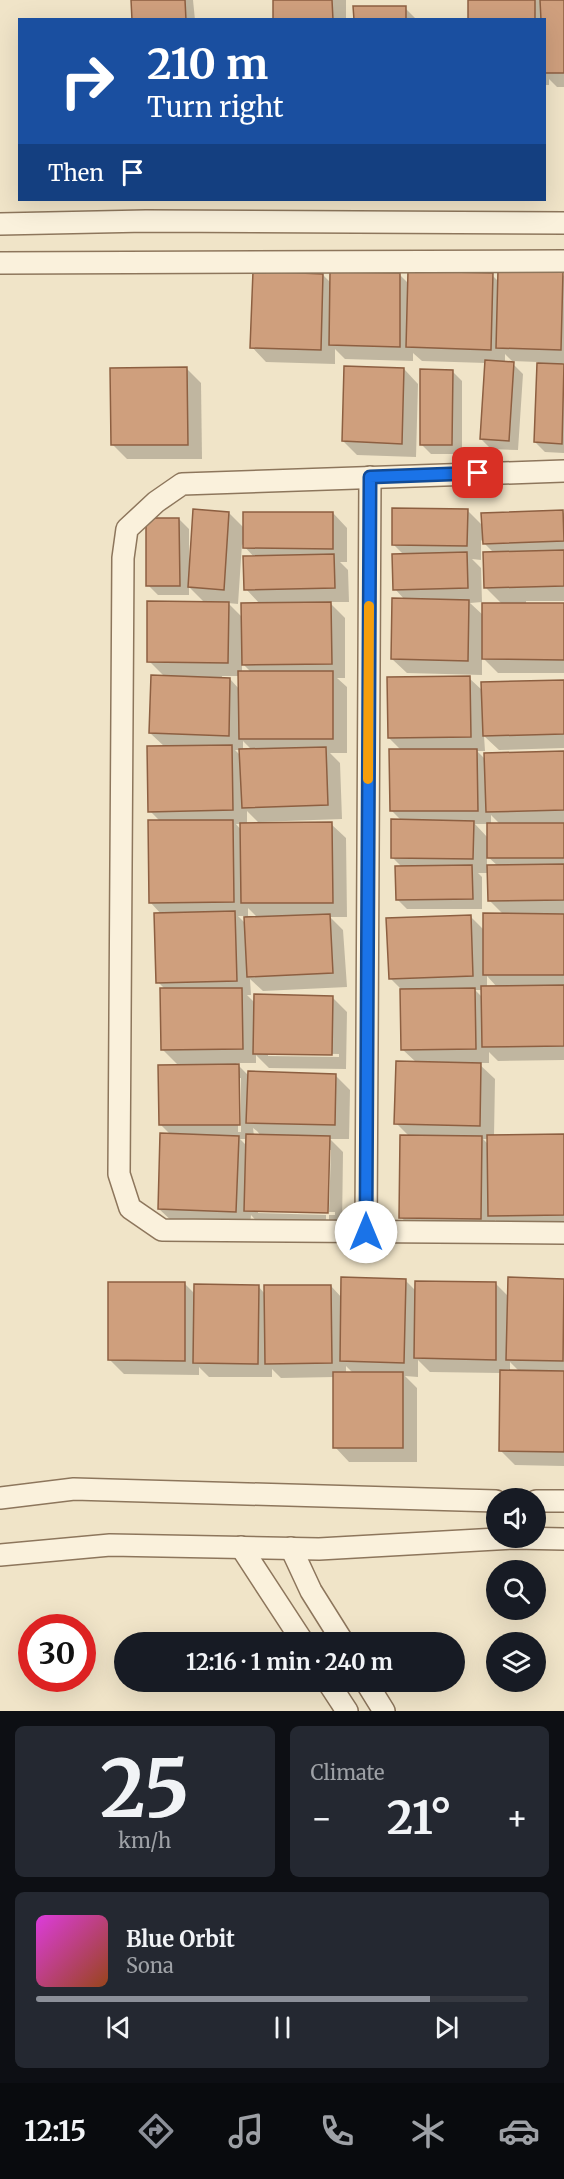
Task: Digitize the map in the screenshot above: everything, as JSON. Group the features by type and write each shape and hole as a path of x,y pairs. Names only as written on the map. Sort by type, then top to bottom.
{"street":[{"path":"0,224 146,221 564,223"},
{"path":"0,263 564,261"},
{"path":"564,471 182,484 156,502 126,529 123,570 119,1162 119,1174 130,1208 162,1230 564,1233"},
{"path":"366,1232 370,477"},
{"path":"0,1498 74,1489 486,1501"},
{"path":"546,1501 564,1501"},
{"path":"0,1555 110,1545 319,1549 514,1538 564,1539"},
{"path":"241,1547 296,1632"},
{"path":"291,1548 311,1591 337,1632"},
{"path":"335,1692 347,1711"},
{"path":"372,1692 384,1711"}],"building":[{"path":"131,0 185,0 186,18 132,18"},
{"path":"273,0 332,0 333,18 273,18"},
{"path":"468,0 535,0 535,18 468,18"},
{"path":"540,0 564,0 564,73 546,73 546,18 541,18"},
{"path":"353,6 406,6 406,18 354,18"},
{"path":"498,270 563,272 561,350 496,348"},
{"path":"253,271 323,274 321,350 250,348"},
{"path":"408,271 493,273 491,350 406,347"},
{"path":"330,272 400,273 400,347 329,345"},
{"path":"485,360 514,362 509,441 480,439"},
{"path":"537,363 564,364 562,444 534,442"},
{"path":"344,366 404,368 402,444 342,441"},
{"path":"187,367 188,445 111,445 110,368"},
{"path":"420,369 453,370 452,445 420,445"},
{"path":"392,508 468,509 467,546 392,545"},
{"path":"193,509 229,512 224,590 188,587"},
{"path":"563,510 564,541 483,544 481,513"},
{"path":"243,512 333,512 333,549 243,548"},
{"path":"146,518 179,518 180,586 146,586"},
{"path":"564,550 564,586 484,588 483,552"},
{"path":"467,552 468,588 393,590 392,554"},
{"path":"334,554 335,588 244,590 243,556"},
{"path":"392,598 469,600 468,661 391,659"},
{"path":"147,601 229,602 228,663 147,662"},
{"path":"331,602 332,664 242,665 241,603"},
{"path":"482,603 564,603 564,660 482,659"},
{"path":"238,671 333,671 333,739 239,739"},
{"path":"151,675 230,678 229,736 149,733"},
{"path":"470,676 471,737 388,738 387,677"},
{"path":"564,680 564,734 483,736 481,682"},
{"path":"232,745 233,810 148,812 147,746"},
{"path":"326,747 328,805 242,808 239,749"},
{"path":"389,749 477,749 478,811 390,811"},
{"path":"564,751 564,810 486,812 484,753"},
{"path":"391,819 474,821 473,859 391,858"},
{"path":"148,820 233,820 234,902 149,903"},
{"path":"332,822 333,903 241,903 240,823"},
{"path":"487,823 564,823 564,858 487,858"},
{"path":"564,864 564,900 488,901 487,865"},
{"path":"472,865 473,899 396,900 395,866"},
{"path":"235,911 237,981 156,983 154,913"},
{"path":"483,913 564,914 564,975 483,975"},
{"path":"330,914 333,973 247,977 244,917"},
{"path":"471,915 473,976 389,979 386,918"},
{"path":"564,985 564,1046 482,1047 481,986"},
{"path":"160,988 242,988 243,1049 161,1050"},
{"path":"475,988 476,1049 401,1050 400,989"},
{"path":"254,994 333,996 332,1055 253,1054"},
{"path":"396,1061 481,1063 480,1126 394,1124"},
{"path":"239,1064 240,1125 159,1125 158,1065"},
{"path":"248,1071 336,1074 335,1125 246,1123"},
{"path":"160,1133 239,1136 236,1212 158,1209"},
{"path":"246,1134 330,1136 328,1213 244,1211"},
{"path":"564,1134 564,1215 488,1216 487,1135"},
{"path":"400,1135 482,1136 481,1219 399,1218"},
{"path":"341,1277 406,1279 404,1363 340,1361"},
{"path":"508,1277 564,1279 563,1361 506,1360"},
{"path":"415,1281 496,1282 496,1360 414,1358"},
{"path":"108,1282 185,1282 185,1361 108,1360"},
{"path":"194,1284 259,1285 258,1364 193,1363"},
{"path":"264,1285 331,1285 332,1363 265,1364"},
{"path":"500,1370 564,1371 564,1452 499,1451"},
{"path":"333,1372 403,1372 403,1448 333,1448"}],"slow traffic":[{"path":"368,779 369,606"}],"route":[{"path":"366,1232 370,477 478,473"}]}
